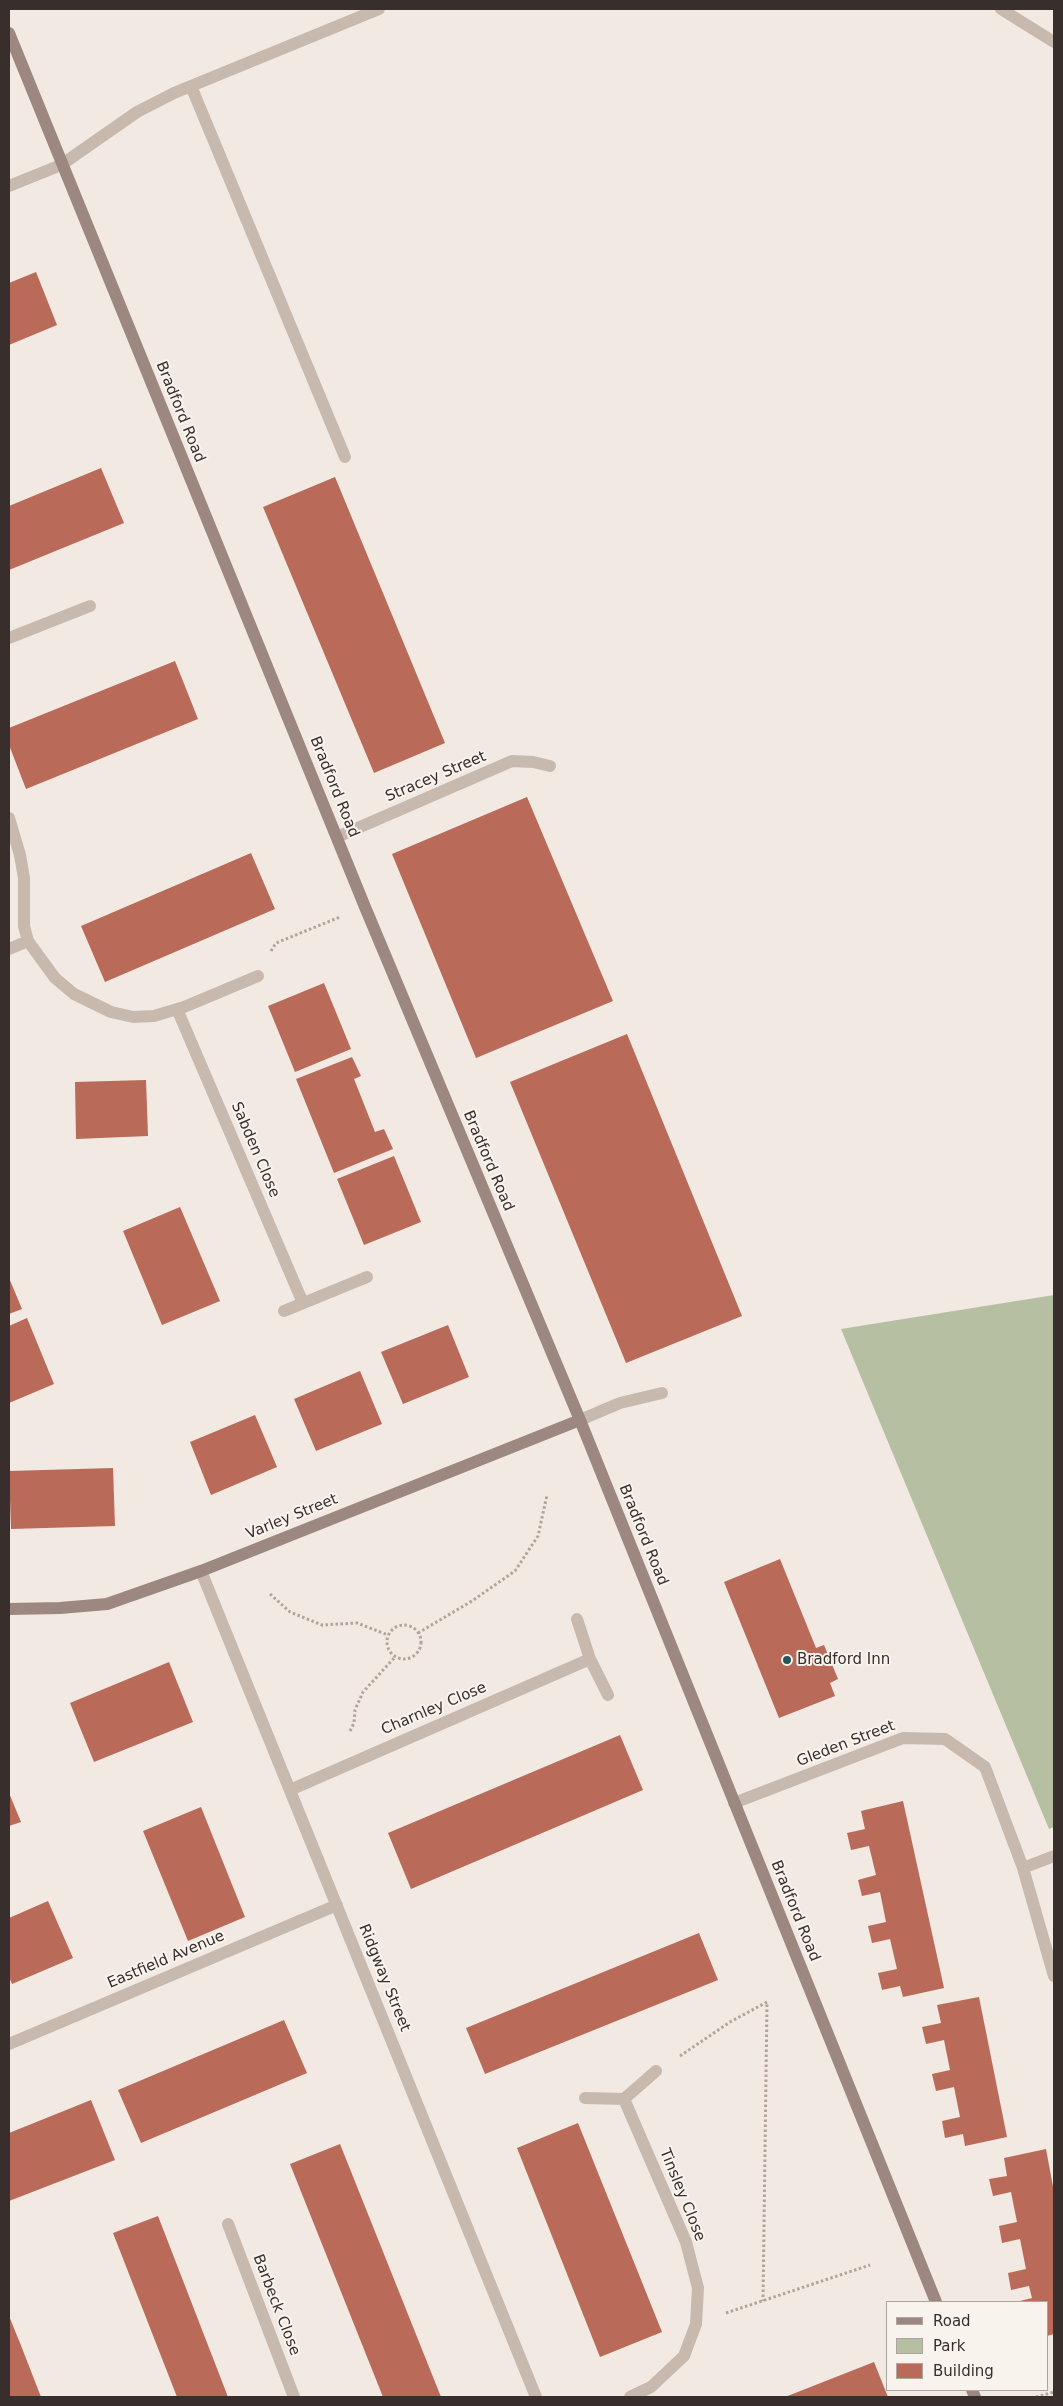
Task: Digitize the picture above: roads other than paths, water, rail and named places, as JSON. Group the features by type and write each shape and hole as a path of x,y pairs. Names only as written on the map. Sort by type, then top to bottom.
{"street":[{"path":"9,186 61,165 137,112 191,86 379,9"},
{"path":"1001,9 1054,42"},
{"name":"Bradford Road","path":"9,32 61,165 365,907 580,1420 936,2301"},
{"path":"191,86 345,457"},
{"path":"9,638 90,606"},
{"name":"Stracey Street","path":"337,837 512,762 533,762 550,766"},
{"path":"9,818 20,855 24,878 24,926 28,941 55,978 74,994 93,1005 111,1012 133,1016 154,1016 177,1009 258,976"},
{"path":"9,950 28,941"},
{"name":"Sabden Close","path":"177,1009 303,1303"},
{"path":"284,1311 367,1277"},
{"path":"580,1420 620,1403 662,1393"},
{"name":"Varley Street","path":"9,1609 60,1608 106,1604 201,1571 580,1420"},
{"name":"Ridgway Street","path":"201,1571 536,2397"},
{"path":"577,1619 590,1659 608,1696"},
{"name":"Charnley Close","path":"290,1790 590,1659"},
{"name":"Gleden Street","path":"734,1803 903,1738 945,1739 985,1767 1023,1868 1054,1976"},
{"path":"1023,1868 1054,1856"},
{"name":"Eastfield Avenue","path":"9,2044 337,1905"},
{"path":"585,2098 624,2099 656,2071"},
{"name":"Tinsley Close","path":"624,2099 686,2242 698,2288 696,2324 684,2356 651,2387 630,2397"},
{"name":"Barbeck Close","path":"228,2224 294,2397"}],"place":[{"name":"Bradford Inn","path":"787,1660"}]}
